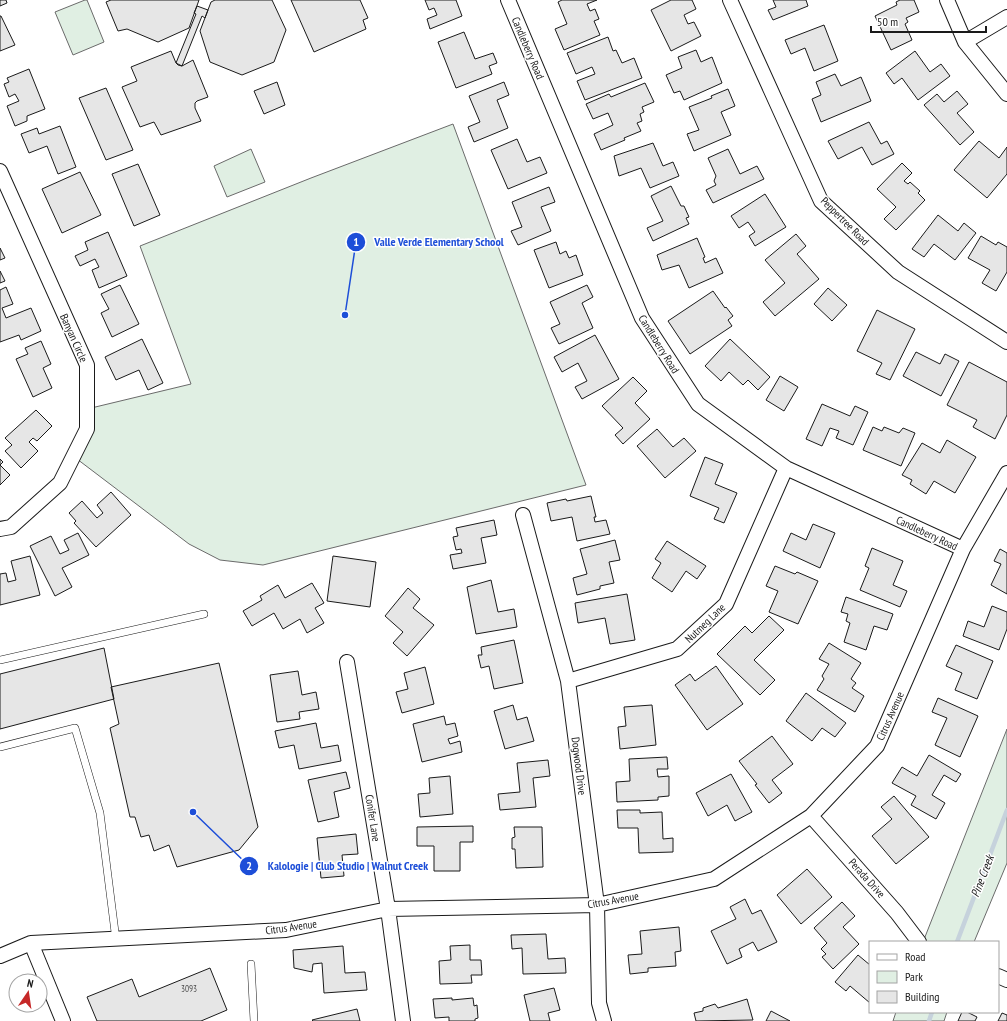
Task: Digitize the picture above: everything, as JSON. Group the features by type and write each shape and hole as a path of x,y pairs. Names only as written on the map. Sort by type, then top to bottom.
{"street":[{"name":"Candleberry Road","path":"508,0 642,318 698,404 786,468 964,549"},
{"name":"Peppertree Road","path":"730,0 821,201 898,272 1007,342"},
{"path":"947,0 965,42 1007,94"},
{"path":"965,42 1007,16"},
{"name":"Banyan Circle","path":"0,171 87,365 87,429 60,484 11,527 0,529"},
{"name":"Nutmeg Lane","path":"568,681 677,649 726,604 786,468"},
{"name":"Citrus Avenue","path":"0,956 31,943 116,940 286,930 388,910 597,906 714,879 811,816 877,746 964,549 1007,473"},
{"name":"Dogwood Drive","path":"523,515 568,681 597,906 599,1003 604,1021"},
{"name":"Conifer Lane","path":"347,662 388,910 403,1021"},
{"name":"Perada Drive","path":"811,816 897,913 918,941"},
{"path":"31,943 63,1021"}],"lane":[{"path":"0,660 204,614"},
{"path":"0,747 75,728 100,813 116,940"},
{"path":"252,964 254,1021"}],"green space":[{"path":"87,0 104,42 73,55 55,12"},
{"path":"453,124 586,485 263,565 220,560 189,544 73,456 87,409 191,384 140,246 311,178"},
{"path":"251,149 265,182 227,197 214,166"},
{"path":"1007,729 1007,863 974,941 923,941"},
{"path":"896,1013 947,1013 944,1021 893,1021"}],"building":[{"path":"0,0 6,0 7,3 0,6"},
{"path":"111,0 199,0 189,28 158,42 127,29 118,31 106,2"},
{"path":"215,0 272,0 286,30 274,62 242,75 210,62 200,31 211,2"},
{"path":"291,0 360,0 368,18 363,20 366,29 314,52"},
{"path":"425,0 456,0 462,16 430,29 427,19 437,15 434,8 429,10"},
{"path":"562,0 597,0 587,4 590,11 595,9 599,19 594,21 600,35 564,50 555,29 567,24 558,2"},
{"path":"671,0 692,0 696,9 684,15 688,24 694,22 701,36 671,51 651,10"},
{"path":"773,0 806,0 808,6 773,20 768,10 776,7"},
{"path":"900,0 914,0 919,12 906,18 908,22 905,24 912,40 891,50 875,16 897,5 896,2"},
{"path":"197,6 208,10 205,18 202,16 182,66 176,63 196,14 194,13"},
{"path":"0,16 15,45 0,51"},
{"path":"824,25 838,61 814,71 805,48 791,54 785,40"},
{"path":"464,32 475,59 493,53 497,63 489,66 492,74 456,88 438,42"},
{"path":"608,37 613,51 616,50 622,63 634,58 642,78 585,100 577,81 595,74 592,67 576,74 567,53"},
{"path":"696,50 701,62 712,57 722,83 684,100 680,91 674,93 666,75 682,68 678,57"},
{"path":"171,51 178,65 182,66 193,60 208,97 195,103 195,108 201,121 161,135 154,122 140,127 122,87 137,81 131,67"},
{"path":"915,51 930,72 941,64 950,76 918,100 902,78 894,84 886,73"},
{"path":"29,69 45,109 27,116 27,121 15,126 7,106 19,101 15,94 9,97 4,84 9,82 7,78"},
{"path":"835,74 841,86 861,77 871,101 821,122 812,99 821,95 816,82"},
{"path":"277,82 285,105 264,114 254,91"},
{"path":"504,82 509,95 497,100 508,128 474,142 468,127 480,122 469,96"},
{"path":"645,83 654,102 642,107 644,112 640,114 642,121 637,123 641,131 624,138 625,140 601,150 594,134 613,125 608,113 593,119 586,104 609,94 611,97"},
{"path":"106,88 133,150 106,160 79,98"},
{"path":"728,89 735,106 721,112 731,135 694,151 687,134 699,130 689,107 712,98 711,96"},
{"path":"957,91 968,104 957,113 974,132 960,145 924,105 937,94 944,102"},
{"path":"869,122 881,144 887,141 894,154 872,165 862,147 838,159 828,141"},
{"path":"60,126 76,167 58,174 47,146 29,153 21,134 37,128 39,134"},
{"path":"517,139 527,162 540,157 547,173 508,189 491,150"},
{"path":"979,141 999,158 1007,147 1007,174 987,198 954,170"},
{"path":"653,143 663,166 673,162 679,176 650,188 641,168 619,176 614,156"},
{"path":"728,149 740,174 757,166 764,179 713,203 706,190 716,185 714,181 716,176 708,158"},
{"path":"902,163 912,173 904,181 908,184 910,182 920,191 918,193 925,200 896,230 884,219 896,207 877,189"},
{"path":"138,164 160,215 134,226 112,174"},
{"path":"80,172 101,215 62,233 42,189"},
{"path":"671,186 681,206 684,206 689,217 686,218 689,224 653,241 647,228 663,221 651,196"},
{"path":"549,187 555,202 541,207 551,231 518,245 511,231 522,227 512,202"},
{"path":"765,194 786,227 755,246 749,236 755,232 748,222 739,228 731,216"},
{"path":"938,215 958,231 964,223 976,233 955,260 934,244 924,257 912,249"},
{"path":"108,232 127,276 99,288 92,270 99,267 95,259 80,266 75,256 88,250 85,242"},
{"path":"796,234 806,246 797,254 819,279 775,316 763,302 785,283 765,260"},
{"path":"981,236 996,245 998,242 1007,247 1007,272 996,291 982,283 990,270 968,258"},
{"path":"697,238 705,257 703,258 705,263 716,258 723,273 689,288 679,265 662,270 657,255"},
{"path":"556,242 560,254 566,251 569,258 576,255 583,275 549,288 534,250"},
{"path":"0,248 5,258 0,260"},
{"path":"0,271 5,281 0,283"},
{"path":"120,285 139,324 112,337 101,313 109,309 101,294"},
{"path":"587,285 593,297 582,303 593,328 559,344 551,328 560,324 550,302"},
{"path":"6,287 13,304 2,308 6,318 31,308 41,331 21,340 19,335 0,342 0,290"},
{"path":"828,288 847,305 832,321 814,304"},
{"path":"713,291 725,308 726,307 733,316 728,320 732,326 690,354 668,321"},
{"path":"877,310 915,329 890,380 876,374 882,363 857,351"},
{"path":"595,335 619,379 582,399 575,387 587,381 578,363 562,372 554,357"},
{"path":"142,339 163,383 148,390 139,370 116,380 105,357"},
{"path":"730,339 770,377 758,390 748,380 743,385 729,372 721,381 705,366"},
{"path":"41,341 51,364 43,368 52,388 33,397 16,359 28,354 25,348"},
{"path":"916,352 940,364 945,354 959,361 941,396 903,376"},
{"path":"969,362 1007,382 1007,415 995,439 973,427 977,420 947,405"},
{"path":"780,376 798,387 784,411 766,400"},
{"path":"633,377 647,391 635,403 650,419 623,444 615,435 623,428 602,406"},
{"path":"822,404 850,416 855,406 868,412 853,445 836,438 839,431 830,428 822,446 806,439"},
{"path":"36,410 52,426 37,441 33,438 29,442 38,451 21,468 5,451 12,445 5,438"},
{"path":"873,427 882,431 884,427 899,433 903,428 915,433 901,466 863,450"},
{"path":"657,429 673,447 684,438 696,451 665,478 637,446"},
{"path":"947,440 976,457 955,493 934,481 926,494 910,484 912,480 902,475 922,443 940,453"},
{"path":"705,457 723,464 715,484 737,493 724,523 714,519 719,508 690,496"},
{"path":"0,465 10,475 0,485"},
{"path":"111,492 131,515 96,547 74,523 76,521 69,513 82,501 97,518 103,513 97,505"},
{"path":"591,496 596,517 594,517 595,522 606,520 610,534 577,541 572,517 551,521 547,503"},
{"path":"494,520 497,535 481,538 486,563 453,569 450,555 462,553 461,549 456,550 453,537 458,536 456,528"},
{"path":"813,524 835,533 820,568 783,551 791,533 806,540"},
{"path":"78,533 89,555 62,568 72,587 55,596 30,546 51,536 60,554 69,550 64,540"},
{"path":"615,540 620,560 609,562 614,583 600,586 600,589 577,595 573,578 587,574 580,549"},
{"path":"667,541 706,566 697,579 686,571 672,592 652,578 661,563 655,559"},
{"path":"872,548 903,561 893,585 907,591 900,607 860,590 869,568 865,566"},
{"path":"1000,549 1007,553 1007,594 991,585 1001,564 994,561"},
{"path":"30,556 40,595 0,605 0,574 6,573 8,582 16,580 11,561"},
{"path":"333,556 376,562 370,607 327,601"},
{"path":"775,566 795,574 797,572 818,581 798,624 769,612 778,591 766,586"},
{"path":"491,580 498,612 514,609 517,627 476,634 467,587"},
{"path":"312,583 324,603 315,608 324,623 307,633 300,619 283,629 274,613 252,626 243,611 262,600 260,596 278,585 285,598"},
{"path":"408,588 420,599 413,608 434,625 407,656 393,643 403,632 385,616"},
{"path":"627,594 635,640 610,644 605,618 578,623 575,603"},
{"path":"846,597 893,614 887,630 874,626 866,650 844,642 850,623 846,621 848,614 841,612"},
{"path":"992,606 1007,612 1007,629 999,650 963,636 968,621 984,627"},
{"path":"769,616 784,630 754,660 775,680 760,695 717,654 745,626 752,633"},
{"path":"514,640 523,683 494,689 489,666 481,668 478,655 482,655 481,647"},
{"path":"829,643 861,663 851,679 856,683 852,688 864,696 855,712 817,690 824,679 822,676 829,664 819,659"},
{"path":"956,645 993,661 977,699 955,690 962,673 946,666"},
{"path":"104,648 114,699 0,729 0,674"},
{"path":"219,663 258,827 239,850 177,867 169,845 154,851 149,835 141,837 135,817 130,817 110,728 119,724 111,687"},
{"path":"716,666 743,704 707,730 675,685 690,674 695,681"},
{"path":"425,667 434,704 402,713 396,692 408,689 404,673"},
{"path":"298,671 302,695 316,692 319,709 299,712 300,719 277,722 270,675"},
{"path":"806,693 846,723 835,737 822,728 812,741 786,721"},
{"path":"938,698 978,716 960,757 935,745 947,718 932,712"},
{"path":"513,705 517,720 527,717 534,741 505,749 494,711"},
{"path":"652,705 656,745 620,749 618,727 626,726 624,707"},
{"path":"444,716 446,725 455,723 458,736 448,739 450,744 460,741 462,752 422,762 413,724"},
{"path":"316,723 321,748 338,745 341,761 299,769 294,745 279,748 275,731"},
{"path":"772,736 793,764 772,780 782,793 769,803 755,785 757,784 739,761"},
{"path":"929,755 961,774 956,782 944,775 932,795 945,803 936,819 911,805 916,796 892,783 902,767 917,776"},
{"path":"667,757 668,769 657,769 658,777 669,776 669,796 658,797 658,800 617,802 616,782 630,781 629,759"},
{"path":"548,760 550,776 533,778 536,807 500,810 498,794 520,792 517,763"},
{"path":"346,772 350,788 334,792 339,817 318,822 308,780"},
{"path":"731,774 752,812 735,821 727,805 708,816 696,793"},
{"path":"450,776 453,814 420,817 418,794 430,793 429,778"},
{"path":"894,796 929,837 896,864 872,836 892,819 881,807"},
{"path":"617,810 640,810 640,813 662,812 663,839 673,838 673,852 639,853 638,828 618,828"},
{"path":"473,826 473,842 460,842 460,871 434,871 434,846 417,846 417,827"},
{"path":"514,827 542,827 543,867 516,868 515,849 512,849 512,838 515,837"},
{"path":"356,834 358,854 342,855 344,876 321,878 317,838"},
{"path":"807,869 832,897 801,924 777,895"},
{"path":"745,899 752,914 761,910 777,942 758,951 753,942 739,949 742,957 727,964 711,931 736,919 730,907"},
{"path":"842,902 855,916 843,927 859,944 833,969 822,957 826,954 821,949 827,943 814,928"},
{"path":"679,927 681,951 675,952 676,966 648,968 648,972 630,974 628,955 642,954 640,931"},
{"path":"546,934 548,959 565,958 566,973 523,974 522,948 512,949 511,935"},
{"path":"470,945 470,960 481,960 482,975 471,975 472,983 440,984 439,961 451,960 450,946"},
{"path":"343,946 345,973 365,972 367,990 324,993 322,963 313,964 312,972 294,968 293,950"},
{"path":"858,955 869,964 869,1002 850,986 846,991 835,982"},
{"path":"210,968 227,1010 201,1021 97,1021 87,997 132,979 139,997"},
{"path":"554,988 560,1010 548,1013 550,1021 530,1021 524,995"},
{"path":"452,998 452,1000 473,998 474,1006 477,1005 478,1018 475,1019 475,1021 449,1021 449,1017 435,1018 433,999"},
{"path":"747,999 753,1020 696,1021 694,1013 703,1011 703,1008 715,1004 718,1008"},
{"path":"357,1009 360,1021 312,1020"},
{"path":"771,1011 790,1021 766,1021"},
{"path":"962,1013 969,1013 977,1017 975,1021 958,1021"},
{"path":"1002,1013 1007,1015 1007,1021 998,1021"}],"waterway":[{"name":"Pine Creek","path":"957,941 1007,810"},
{"name":"Pine Creek","path":"929,1021 932,1013"}],"place":[{"name":"Valle Verde Elementary School","path":"345,315"},
{"name":"Kalologie | Club Studio | Walnut Creek","path":"193,812"}]}
